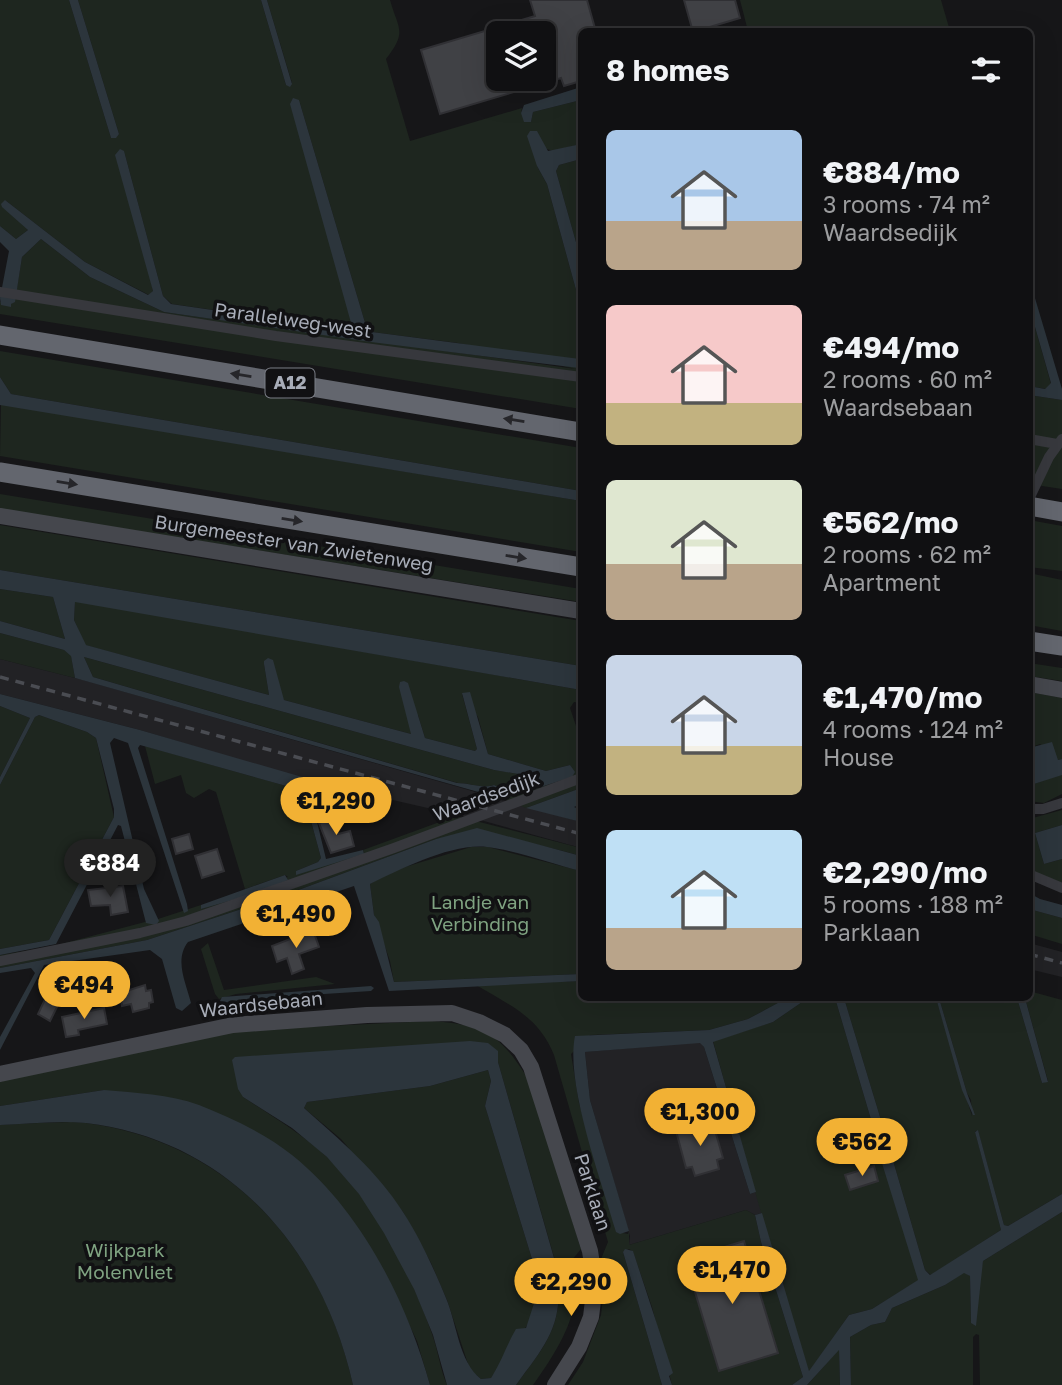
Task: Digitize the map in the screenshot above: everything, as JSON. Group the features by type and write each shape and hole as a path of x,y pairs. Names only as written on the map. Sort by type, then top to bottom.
{"highway":[{"name":"A12","path":"0,335 578,431"},
{"path":"0,472 578,568"},
{"path":"1033,642 1062,646"}],"street":[{"name":"Parallelweg-west","path":"0,292 276,336 578,377"},
{"path":"1033,439 1060,442 1033,492"},
{"name":"Burgemeester van Zwietenweg","path":"0,516 578,611"},
{"path":"1033,685 1062,690"},
{"name":"Waardsedijk","path":"0,961 186,921 394,848 578,779"},
{"path":"1033,809 1062,803"},
{"path":"1033,876 1062,888"},
{"name":"Waardsebaan","path":"0,1074 233,1025 367,1015 452,1013 479,1021 505,1035 521,1049"},
{"name":"Parklaan","path":"521,1049 531,1067 590,1251 595,1284 591,1317 583,1337 555,1385"}],"shaded area":[{"path":"69,0 78,0 119,134 116,138 111,138"},
{"path":"261,0 267,0 292,84 290,87 286,85"},
{"path":"578,88 578,101 533,112 531,122 524,122 521,113 524,105"},
{"path":"293,98 299,100 366,326 372,332 578,359 578,368 164,312 90,277 41,239 22,257 15,302 11,307 1,305 9,251 0,242 0,226 16,239 28,230 2,207 1,204 5,200 85,262 148,295 153,291 115,155 120,149 124,151 163,296 171,304 353,330 290,104"},
{"path":"530,131 537,131 548,151 578,145 578,160 559,165 556,171 578,249 578,297 547,184 537,166 527,136"},
{"path":"1033,291 1062,389 1062,400 1033,396 1033,387 1045,389 1051,383 1033,320"},
{"path":"0,377 11,394 578,490 578,501 0,405"},
{"path":"0,570 578,666 578,689 75,602 74,620 86,645 269,695 264,664 268,658 273,660 284,700 411,734 399,687 400,682 404,681 408,683 425,738 475,751 477,749 462,693 470,692 488,754 546,771 570,765 575,772 572,777 503,799 75,678 71,656 64,650 0,633 0,621 65,639 53,597 0,589","holes":["84,657 494,770 530,776 532,780 505,790 494,785 457,783 93,677"]},
{"path":"0,659 83,680 578,821 578,847 484,821 306,780 140,730 0,694"},
{"path":"0,694 140,730 371,797 367,804 310,793 326,859 363,850 364,854 296,875 296,871 318,862 321,858 311,821 297,789 140,745 138,748 187,904 188,911 184,913 128,743 114,738 110,743 144,889 159,921 156,925 146,923 121,826 118,825 56,944 0,955 0,949 49,940 114,817 114,809 96,738 87,732 39,715 35,717 0,785 0,777 30,718 0,706"},
{"path":"1052,742 1058,760 1062,759 1062,775 1034,784 1033,747"},
{"path":"578,789 578,805 574,807 578,809 578,821 526,808"},
{"path":"1062,825 1062,859 1044,864 1035,833"},
{"path":"477,828 578,855 578,870 510,851 473,847 427,858 370,884 374,915 379,922 394,982 578,974 578,981 389,991 354,886 188,942 181,964 191,1003 182,1011 176,1008 162,959 150,950 44,965 0,1050 0,1037 35,973 31,968 0,973 0,968 147,940 293,892 436,839"},
{"path":"285,875 288,880 257,893 201,909 201,905"},
{"path":"1033,895 1062,905 1062,918 1033,910"},
{"path":"1033,944 1062,952 1062,977 1033,970"},
{"path":"371,986 374,988 371,991 277,997 225,1004 220,1001 222,997"},
{"path":"781,1001 804,1001 773,1022 713,1042 756,1192 750,1194 704,1047 700,1043 585,1052 590,1100 629,1231 620,1234 616,1232 580,1106 573,1056 575,1036 709,1030 748,1019"},
{"path":"836,1001 845,1001 887,1140 878,1143"},
{"path":"937,1001 940,1001 975,1115 962,1090"},
{"path":"1018,1001 1026,1001 1048,1082 1042,1083"},
{"path":"470,1041 488,1043 498,1051 498,1062 558,1272 558,1307 555,1320 544,1345 516,1385 447,1385 433,1335 414,1289 359,1194 327,1157 292,1128 243,1097 238,1089 232,1060 235,1057","holes":["488,1070 491,1081 485,1106 540,1285 526,1328 516,1329 491,1378 481,1379 463,1353 450,1308 421,1243 403,1212 370,1170 304,1108 307,1102 430,1086"]},
{"path":"700,1042 704,1047 750,1194 756,1192 762,1213 755,1215 746,1210 629,1245 630,1236 590,1100 585,1052"},
{"path":"104,1090 164,1096 211,1110 271,1140 317,1177 360,1230 378,1260 408,1322 430,1385 353,1385 339,1335 319,1289 293,1247 262,1209 225,1178 184,1152 137,1134 86,1123 0,1125 0,1106"},
{"path":"978,1130 1004,1225 1008,1226 1062,1194 1062,1212 983,1261 976,1326 971,1323 970,1276 964,1273 945,1285 892,1308 885,1322 871,1325 850,1337 851,1385 840,1385 839,1350 807,1385 792,1385 803,1377 755,1215 762,1213 809,1371 849,1315 872,1309 918,1280 881,1160 892,1157 925,1270 930,1275 1001,1230 975,1132"},
{"path":"625,1249 633,1251 673,1373 669,1376 672,1385 662,1385 623,1252"}],"green space":[{"path":"0,0 69,0 111,138 119,134 78,0 261,0 286,85 292,83 267,0 390,0 399,36 386,59 410,141 522,108 521,113 531,122 533,112 578,101 578,145 553,151 544,148 537,166 547,184 578,297 578,409 0,314 0,302 11,304 15,299 22,257 41,239 90,277 164,312 576,369 458,343 372,332 366,326 299,100 354,330 172,304 163,296 124,151 153,291 149,295 85,262 5,200 28,230 16,239 0,226"},
{"path":"740,0 941,0 949,28 747,28"},
{"path":"578,160 578,249 556,171 559,165"},
{"path":"1033,320 1051,384 1046,389 1033,387"},
{"path":"0,351 578,447 578,490 11,394 0,377"},
{"path":"1033,396 1062,400 1062,489 1033,485"},
{"path":"1,404 578,500 578,552 0,456"},
{"path":"0,494 578,589 578,602 0,509"},
{"path":"1033,521 1062,526 1062,571 1033,567"},
{"path":"0,525 578,621 578,666 0,570"},
{"path":"1033,574 1062,580 1062,631 1033,626"},
{"path":"0,589 53,597 65,639 0,621"},
{"path":"75,601 578,689 578,703 574,702 570,708 578,732 578,789 526,808 503,799 572,777 570,765 546,771 488,754 478,717 462,694 477,749 475,751 425,738 418,715 411,734 284,700 264,664 269,695 85,645 74,620"},
{"path":"0,633 64,650 71,655 75,678 0,659"},
{"path":"84,657 494,770 531,776 532,780 505,790 494,785 458,783 93,677"},
{"path":"1033,664 1062,668 1062,681 1033,677"},
{"path":"1033,693 1062,698 1062,759 1058,760 1040,744 1033,747"},
{"path":"0,706 30,718 0,777"},
{"path":"39,715 87,732 96,738 114,817 49,940 0,949 0,785 35,717"},
{"path":"145,746 297,789 311,821 321,858 318,862 296,871 364,853 363,850 456,816 578,847 578,855 491,837 436,839 293,892 147,940 0,968 0,955 50,947 145,922 156,922 201,905 201,909 288,877 285,875 245,889 216,792 209,789 194,798 186,793 181,775 155,784"},
{"path":"1062,774 1062,794 1044,803 1033,802 1033,781 1034,784"},
{"path":"1062,810 1062,825 1035,833 1044,864 1062,859 1062,883 1033,870 1033,818"},
{"name":"Landje van Verbinding","path":"471,847 488,847 578,870 578,974 394,982 390,961 374,915 370,884 392,871"},
{"path":"1033,910 1062,918 1062,944 1033,935"},
{"path":"208,943 224,990 316,977 335,984 236,994 219,999 201,949"},
{"path":"578,981 578,1001 781,1001 748,1019 709,1030 590,1035 571,1054 579,1103 617,1232 628,1234 629,1231 629,1245 746,1210 755,1215 803,1377 792,1385 672,1385 652,1307 633,1252 629,1249 623,1252 662,1385 568,1385 583,1362 601,1315 604,1290 601,1259 608,1242 554,1055 532,1021 476,985"},
{"path":"1033,992 1062,1000 1062,1194 1008,1226 1004,1225 978,1131 975,1131 1001,1230 931,1275 925,1270 892,1157 882,1160 919,1280 872,1309 849,1315 809,1372 775,1263 713,1041 773,1022 804,1001 836,1001 878,1143 887,1140 845,1001 937,1001 972,1116 971,1100 940,1001 1018,1001 1042,1083 1048,1081 1026,1001 1033,1001"},
{"path":"431,1021 465,1025 489,1034 499,1041 518,1063 528,1079 581,1249 572,1260 575,1295 568,1327 533,1385 516,1385 544,1345 555,1320 559,1290 558,1271 498,1062 498,1051 243,1097 326,1156 375,1216 413,1286 432,1334 447,1385 430,1385 417,1341 388,1280 104,1090 0,1106 0,1080 243,1030"},
{"path":"488,1070 491,1081 485,1106 540,1285 530,1321 491,1378 481,1379 470,1370 447,1300 431,1263 403,1212 341,1139 304,1108 307,1102 430,1086"},
{"name":"Wijkpark Molenvliet","path":"68,1122 138,1134 184,1153 226,1178 262,1210 293,1247 319,1289 339,1335 353,1385 0,1385 0,1125"},
{"path":"1062,1212 1062,1385 980,1385 979,1335 976,1334 973,1337 973,1385 851,1385 850,1337 871,1325 885,1322 892,1308 945,1285 964,1272 970,1276 971,1322 983,1261"},
{"path":"839,1349 840,1385 807,1385 809,1383"}],"building":[{"path":"530,0 587,0 595,28 578,28 578,82 564,86 561,78 556,79 556,21 518,21 535,16"},
{"path":"684,0 735,0 740,18 706,28 692,28"},
{"path":"486,31 486,91 517,91 440,114 421,50"},
{"path":"333,818 338,834 350,831 354,846 331,853 319,823"},
{"path":"189,834 193,849 176,854 172,839"},
{"path":"217,849 224,871 202,878 195,856"},
{"path":"123,886 128,912 111,915 110,905 91,906 88,890"},
{"path":"313,930 319,947 299,954 304,969 292,974 287,958 277,962 272,946"},
{"path":"145,985 146,991 151,990 153,1002 149,1003 149,1008 133,1012 131,1004 122,1006 120,993"},
{"path":"48,993 61,999 50,1021 38,1014"},
{"path":"104,1008 107,1024 78,1030 79,1035 66,1037 62,1017"},
{"path":"712,1120 723,1158 717,1160 719,1169 695,1176 692,1167 686,1168 676,1131"},
{"path":"874,1166 878,1181 850,1190 845,1175"},
{"path":"744,1241 778,1353 719,1371 685,1259"}],"railway":[{"path":"0,677 578,833"},
{"path":"1033,955 1062,963"}]}
